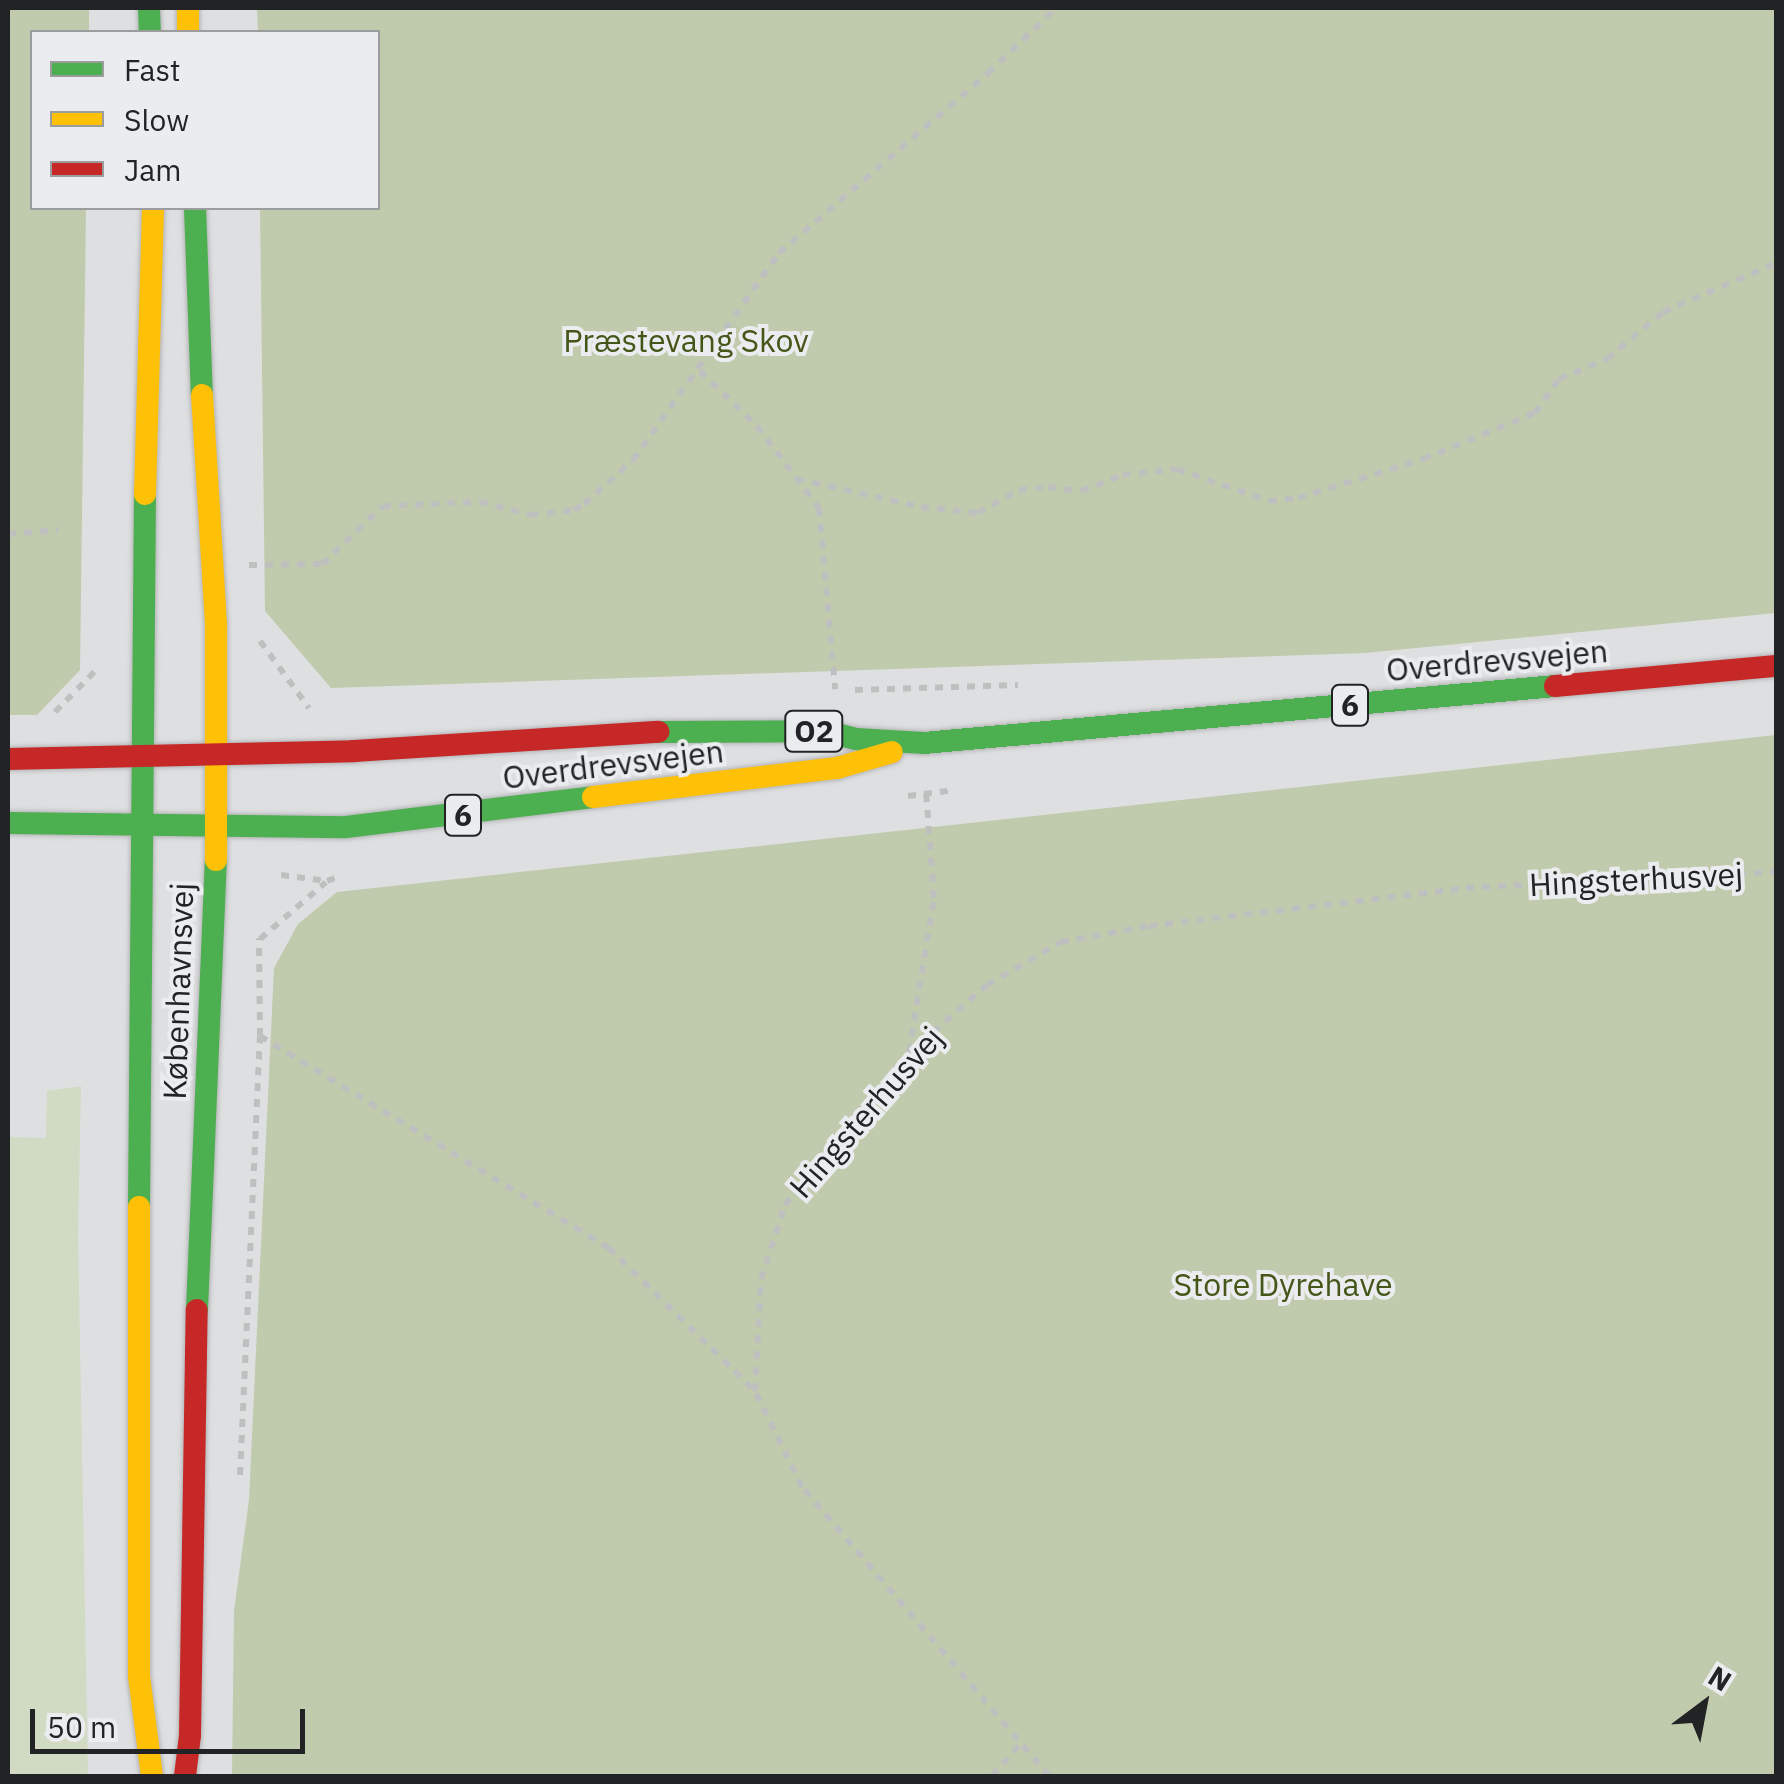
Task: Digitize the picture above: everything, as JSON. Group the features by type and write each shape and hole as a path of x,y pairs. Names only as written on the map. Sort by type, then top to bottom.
{"main road":[{"name":"Københavnsvej","path":"152,1776 139,1676 141,755 154,210"},
{"name":"Københavnsvej","path":"185,1776 190,1735 194,1396 217,826 216,626 206,524 194,210"},
{"name":"Overdrevsvejen","path":"8,759 354,751 702,730 824,731 856,739 924,744 1776,666"},
{"name":"Overdrevsvejen","path":"8,822 346,826 498,812 836,768 924,744"}],"path":[{"path":"249,565 322,564 384,506 480,502 532,515 574,510 633,460 700,371 779,253 1056,8"},
{"path":"797,478 920,507 978,512 1019,490 1048,486 1080,491 1123,474 1178,469 1269,501 1298,498 1423,458 1534,413 1559,379 1607,359 1663,312 1776,263"},
{"path":"700,371 757,426 819,508 835,691"},
{"path":"8,534 59,530"},
{"path":"252,630 316,718"},
{"path":"52,715 100,666"},
{"path":"815,691 1031,685"},
{"path":"909,1054 934,898 924,744"},
{"path":"890,798 964,788"},
{"name":"Hingsterhusvej","path":"1048,1776 802,1487 755,1391 762,1280 785,1204 909,1054 987,985 1061,942 1150,926 1466,888 1776,872"},
{"path":"276,874 327,881 352,874"},
{"path":"259,940 327,881"},
{"path":"260,1036 610,1248 755,1391"},
{"path":"992,1776 1022,1742"}],"green space":[{"path":"8,8 89,8 89,30 30,30 30,210 86,210 80,670 37,715 8,715"},
{"name":"Præstevang Skov","path":"257,8 1776,8 1776,613 1365,653 331,688 265,611 260,210 380,210 380,30 258,30"},
{"name":"Store Dyrehave","path":"1776,735 1776,1776 232,1776 234,1611 249,1500 274,968 298,924 337,892"},
{"path":"81,1086 78,1233 88,1776 8,1776 8,1137 46,1138 47,1091"}],"traffic: fast":[{"path":"149,8 150,30"},
{"path":"195,210 202,395"},
{"path":"139,1207 145,494"},
{"path":"658,732 824,731 856,739 924,743 1555,686"},
{"path":"8,823 346,827 593,797"},
{"path":"197,1310 216,860"}],"traffic: slow":[{"path":"188,8 188,30"},
{"path":"145,494 153,210"},
{"path":"202,395 216,625 216,860"},
{"path":"593,797 837,768 892,752"},
{"path":"139,1207 139,1676 152,1776"}],"traffic: jam":[{"path":"1555,686 1776,666"},
{"path":"8,759 354,751 658,732"},
{"path":"185,1776 190,1735 197,1310"}]}
